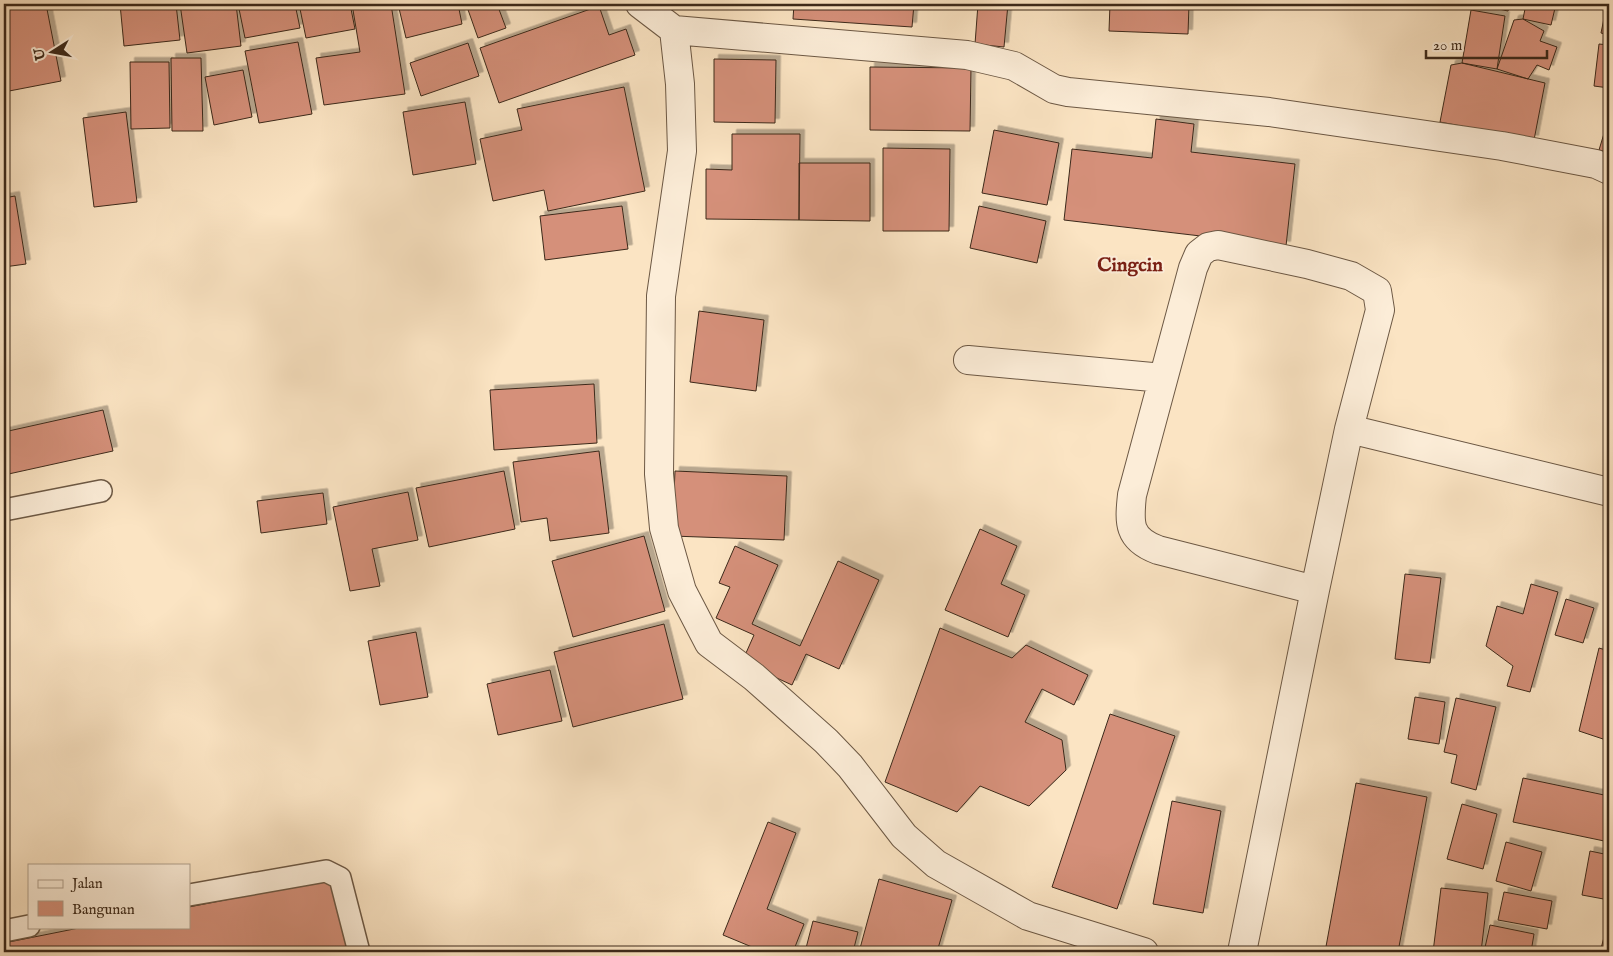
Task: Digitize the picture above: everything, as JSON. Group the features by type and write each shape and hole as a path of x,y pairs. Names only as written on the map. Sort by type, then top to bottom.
{"street":[{"path":"640,4 674,30 832,45 967,55 1014,66 1054,89 1068,92 1269,112 1502,146 1596,164 1609,170"},
{"path":"674,30 680,84 682,151 661,296 659,474 664,528 682,591 709,643 754,677 826,741 850,766 904,836 936,864 1028,916 1144,952"},
{"path":"1242,952 1349,429 1380,310 1377,291 1351,276 1218,245 1208,247 1199,254 1193,268 1132,495 1130,518 1132,528 1144,545 1158,550 1315,590"},
{"path":"968,360 1164,378"},
{"path":"1349,429 1609,492"}],"lane":[{"path":"4,510 101,490"},
{"path":"190,895 326,871 340,878 359,952"},
{"path":"4,931 28,926"}],"building":[{"path":"4,4 46,4 61,81 4,92"},
{"path":"120,4 176,4 180,40 124,46"},
{"path":"180,4 236,4 241,46 187,53"},
{"path":"238,4 295,4 300,28 245,38"},
{"path":"299,4 350,4 355,29 306,38"},
{"path":"352,4 391,4 405,94 324,105 316,58 360,52"},
{"path":"398,4 458,4 462,24 406,38"},
{"path":"466,4 497,4 506,28 478,38"},
{"path":"794,4 914,4 912,27 793,19"},
{"path":"978,4 1008,4 1004,47 975,44"},
{"path":"1110,4 1189,4 1188,34 1109,31"},
{"path":"1476,4 1510,4 1508,11"},
{"path":"1526,4 1556,4 1551,25 1523,19"},
{"path":"1607,4 1609,4 1609,35 1601,33"},
{"path":"599,6 609,35 626,29 635,55 499,103 480,48"},
{"path":"1471,10 1505,16 1497,69 1462,63"},
{"path":"1523,19 1544,31 1540,41 1557,47 1549,70 1537,65 1528,79 1497,69 1514,20"},
{"path":"298,42 312,114 259,123 245,51"},
{"path":"468,43 479,76 421,96 410,63"},
{"path":"1599,44 1609,45 1609,88 1594,86"},
{"path":"171,58 201,58 203,131 172,131"},
{"path":"714,59 776,60 775,123 714,122"},
{"path":"130,62 169,62 170,128 131,129"},
{"path":"1462,63 1545,83 1534,140 1440,122 1451,65"},
{"path":"870,67 971,68 970,131 870,130"},
{"path":"243,70 252,117 214,125 205,77"},
{"path":"624,87 645,191 548,211 544,190 493,201 480,139 522,130 517,109"},
{"path":"465,102 476,164 413,175 403,112"},
{"path":"126,112 137,202 94,207 83,118"},
{"path":"1609,117 1609,153 1599,150"},
{"path":"1156,119 1194,124 1191,152 1295,164 1286,246 1064,220 1072,149 1152,158"},
{"path":"994,130 1059,143 1047,205 982,193"},
{"path":"732,134 800,134 799,220 706,219 706,169 732,170"},
{"path":"883,148 950,149 949,231 883,231"},
{"path":"799,163 870,163 870,221 799,220"},
{"path":"15,196 26,264 4,267 4,198"},
{"path":"622,206 628,249 545,260 540,216"},
{"path":"979,206 1046,221 1037,263 970,248"},
{"path":"699,311 764,320 756,391 690,382"},
{"path":"594,384 597,443 494,450 490,390"},
{"path":"103,410 113,451 4,475 4,432"},
{"path":"599,451 609,533 550,541 547,518 521,522 513,462"},
{"path":"504,471 515,529 429,547 416,488"},
{"path":"675,471 787,476 784,540 672,536"},
{"path":"408,492 418,540 372,549 380,586 350,591 333,507"},
{"path":"323,493 327,524 261,533 257,501"},
{"path":"980,529 1017,546 1001,584 1025,595 1008,637 945,610"},
{"path":"644,536 665,611 573,637 552,561"},
{"path":"735,546 778,565 752,624 800,646 838,561 879,580 839,669 806,654 792,685 742,662 754,635 716,618 730,587 719,583"},
{"path":"1405,574 1441,578 1430,663 1395,659"},
{"path":"1531,584 1558,592 1530,692 1507,686 1513,666 1486,646 1497,606 1523,614"},
{"path":"1566,599 1594,608 1583,643 1555,635"},
{"path":"664,624 683,699 573,727 554,652"},
{"path":"940,628 1012,658 1026,645 1088,675 1074,705 1042,689 1025,722 1062,740 1066,770 1029,806 980,786 957,812 885,782"},
{"path":"416,632 428,697 380,705 368,641"},
{"path":"1599,648 1609,651 1609,741 1579,731"},
{"path":"550,670 562,721 498,735 487,684"},
{"path":"1415,697 1445,702 1439,744 1408,739"},
{"path":"1456,698 1496,707 1476,790 1451,783 1457,755 1444,752"},
{"path":"1110,714 1175,736 1117,909 1052,887"},
{"path":"1523,778 1609,796 1609,842 1513,822"},
{"path":"1356,783 1427,797 1398,952 1325,952"},
{"path":"1172,801 1221,811 1203,913 1153,904"},
{"path":"1462,804 1497,814 1483,869 1447,859"},
{"path":"768,822 796,833 767,909 804,924 793,952 764,952 723,935"},
{"path":"1506,842 1542,852 1531,891 1496,881"},
{"path":"1590,851 1609,855 1609,900 1582,895"},
{"path":"332,879 348,952 4,952 4,943 79,928 190,928 190,907"},
{"path":"879,879 952,900 937,952 859,952"},
{"path":"1441,888 1488,893 1481,952 1433,952"},
{"path":"1504,892 1552,901 1547,929 1498,920"},
{"path":"1609,919 1609,952 1600,952"},
{"path":"813,921 858,932 853,952 805,952"},
{"path":"1490,925 1534,934 1531,952 1484,952"}],"district":[{"name":"Cingcin","path":"1130,265"}]}
